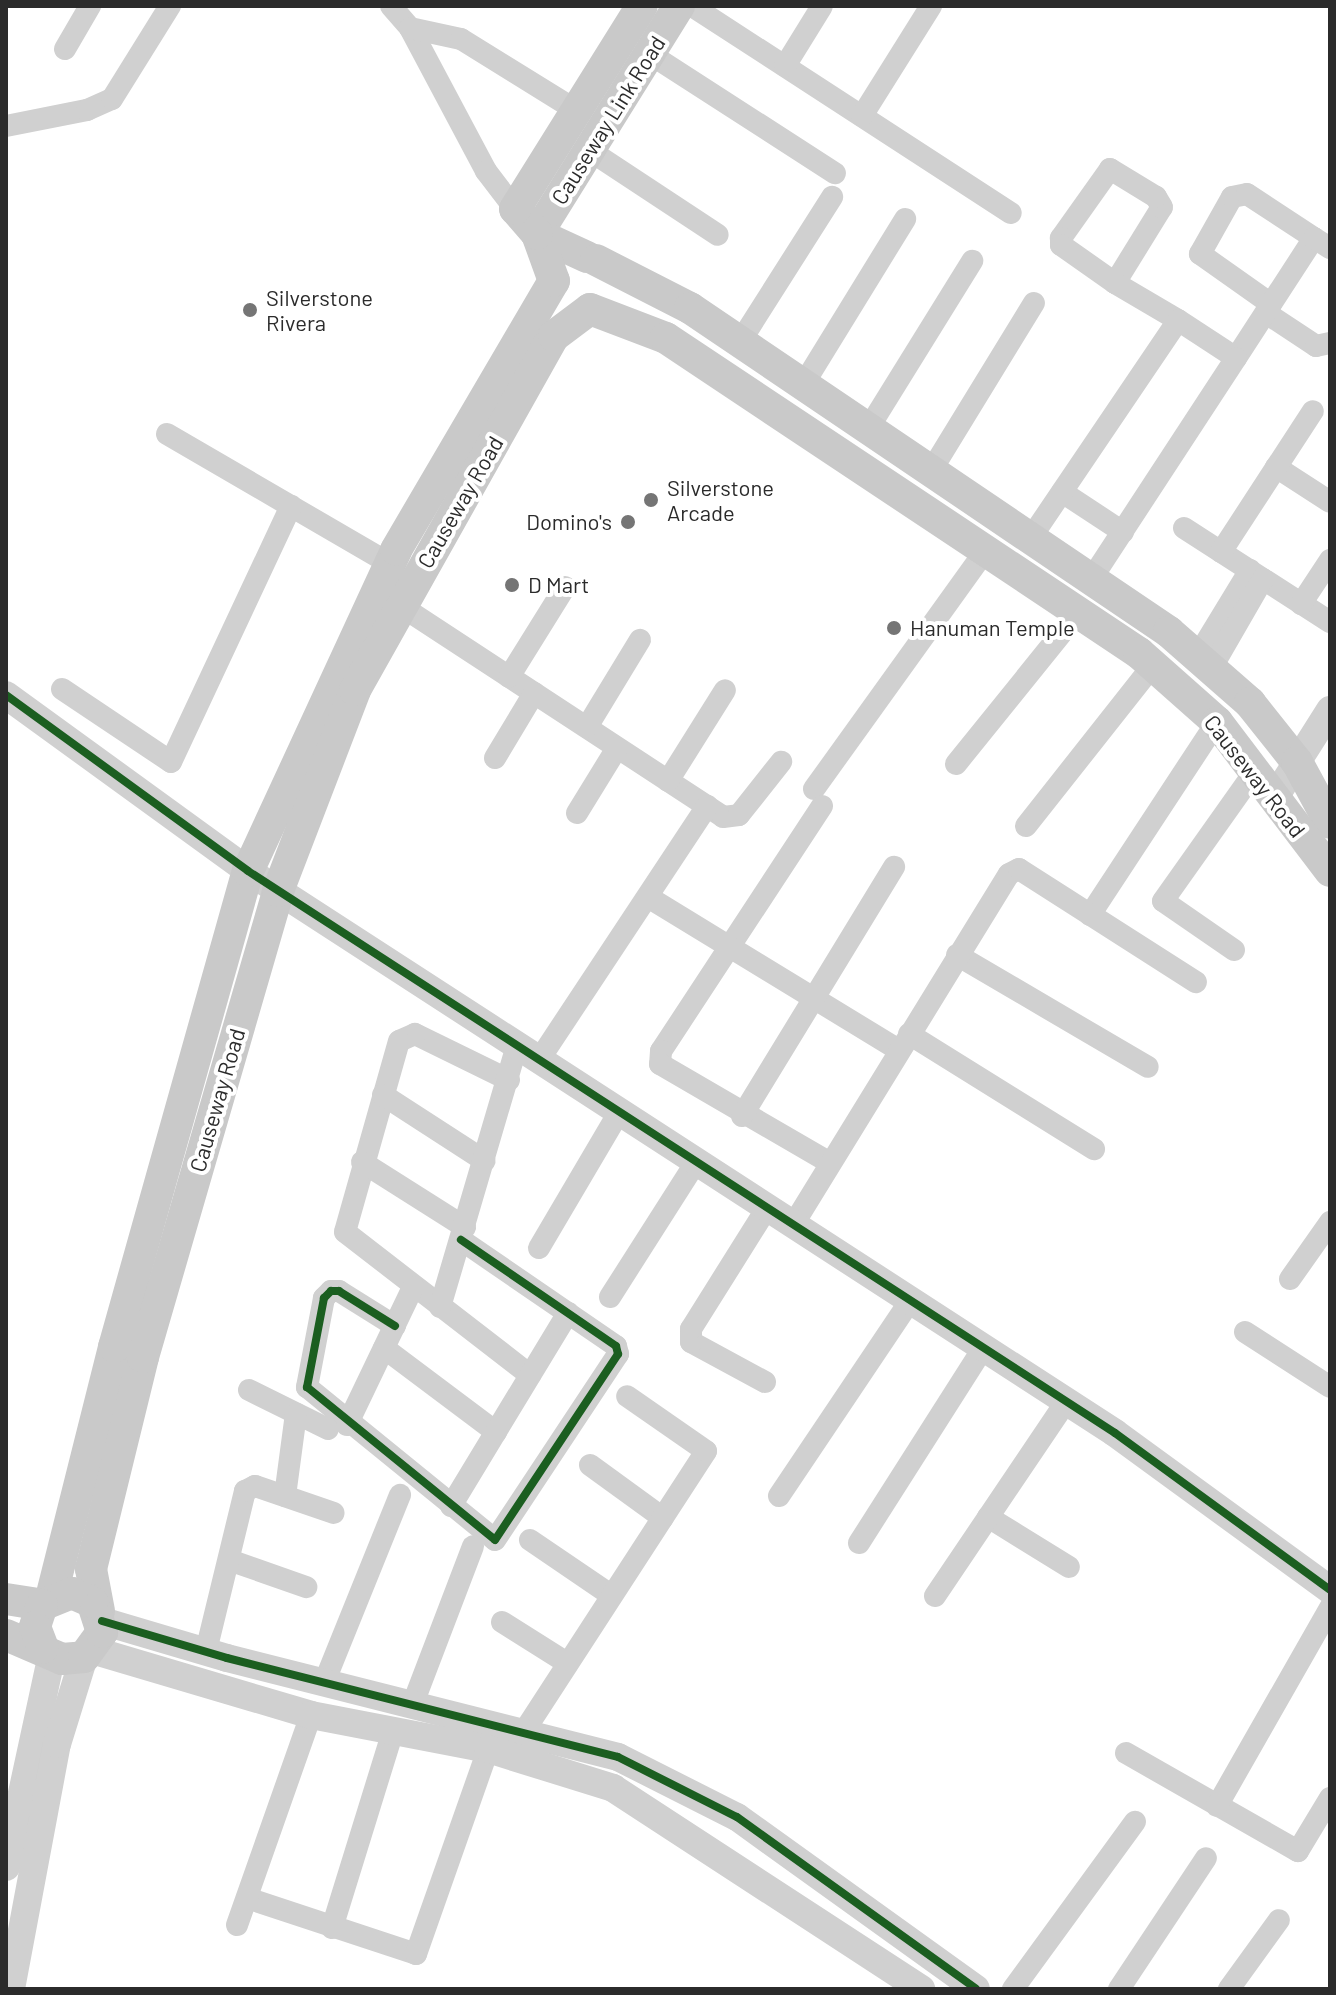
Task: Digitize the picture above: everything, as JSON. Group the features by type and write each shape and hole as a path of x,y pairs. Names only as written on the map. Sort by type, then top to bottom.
{"main road":[{"path":"554,281 561,264 592,258 609,282 604,298 590,309 566,305 554,281 537,234 515,209 642,6"},
{"name":"Causeway Link Road","path":"537,234 679,6"},
{"name":"Causeway Road","path":"537,234 690,308 1091,580 1204,663 1250,703 1297,762 1330,823"},
{"name":"Causeway Road","path":"48,1651 35,1627 47,1602 110,1362 248,871 389,563 554,281"},
{"name":"Causeway Road","path":"94,1635 91,1569 143,1357 278,891 355,690 554,336 590,309 666,338 1153,665 1217,722 1330,871"},
{"path":"6,1599 47,1602 72,1593 94,1635 48,1651 6,1635"}],"street":[{"path":"65,49 90,6"},
{"path":"6,126 87,110 112,99 170,6"},
{"path":"391,6 410,28 486,171 515,209"},
{"path":"692,6 1011,213"},
{"path":"785,66 822,6"},
{"path":"862,116 931,6"},
{"path":"410,28 461,39 577,111"},
{"path":"650,54 835,173"},
{"path":"589,150 718,235"},
{"path":"1115,283 1162,207 1156,197 1110,169 1061,238 1069,253 1115,283 1178,320 1236,358"},
{"path":"1091,580 1269,309 1322,243 1247,194 1232,197 1200,254 1269,309 1316,346 1330,343"},
{"path":"740,342 832,197"},
{"path":"803,385 905,219"},
{"path":"868,429 972,261"},
{"path":"931,471 1034,303"},
{"path":"1030,539 1178,320"},
{"path":"1221,552 1313,411"},
{"path":"167,434 389,563"},
{"path":"1276,467 1330,502"},
{"path":"1062,492 1123,532"},
{"path":"62,689 171,762 291,506"},
{"path":"1184,528 1330,622"},
{"path":"830,1163 742,1116 660,1064 661,1051 730,952 818,798 985,551"},
{"path":"1301,604 1330,560"},
{"path":"1204,663 1256,575"},
{"path":"509,677 565,587"},
{"path":"401,606 723,817 739,815 781,762"},
{"path":"956,764 1078,613"},
{"path":"587,727 640,640"},
{"path":"1026,826 1153,665"},
{"path":"668,781 725,690"},
{"path":"495,758 534,693"},
{"path":"6,695 248,871 1066,1402 1329,1590 1217,1806"},
{"path":"1275,797 1330,710"},
{"path":"1090,915 1217,722"},
{"path":"577,813 617,748"},
{"path":"1234,950 1163,901 1255,771"},
{"path":"440,1307 509,1080 648,897 707,806"},
{"path":"742,1116 894,867"},
{"path":"793,1225 1002,883 1019,869 1196,982"},
{"path":"648,897 730,952 812,1001 904,1042 1094,1149"},
{"path":"957,955 1148,1067"},
{"path":"509,1080 407,1034 399,1041 362,1162 345,1232 530,1375"},
{"path":"383,1095 485,1161"},
{"path":"539,1248 619,1112"},
{"path":"362,1162 616,1346 615,1362 495,1540 338,1427 307,1387 324,1298 339,1291 395,1326"},
{"path":"610,1297 696,1162"},
{"path":"765,1382 691,1342 691,1329 767,1208"},
{"path":"1290,1279 1330,1222"},
{"path":"338,1427 384,1348 413,1287"},
{"path":"779,1496 910,1301"},
{"path":"451,1506 568,1313"},
{"path":"1245,1332 1330,1387"},
{"path":"384,1348 496,1432"},
{"path":"859,1543 983,1348"},
{"path":"249,1390 296,1414 338,1427"},
{"path":"523,1733 706,1451 627,1396"},
{"path":"935,1596 1066,1402"},
{"path":"285,1496 296,1414"},
{"path":"590,1465 663,1518"},
{"path":"206,1651 245,1491 255,1486 334,1513"},
{"path":"324,1683 400,1495"},
{"path":"988,1517 1069,1567"},
{"path":"530,1540 611,1595"},
{"path":"412,1706 473,1546"},
{"path":"229,1560 306,1587"},
{"path":"502,1622 567,1663"},
{"path":"94,1635 206,1651 618,1757 705,1799 976,1989"},
{"path":"94,1635 311,1715 488,1749 613,1788 691,1835 921,1989"},
{"path":"11,1989 57,1744 94,1635"},
{"path":"6,1867 48,1651"},
{"path":"237,1925 311,1715"},
{"path":"332,1928 393,1731"},
{"path":"247,1898 416,1954 488,1749"},
{"path":"1126,1753 1298,1851 1330,1798"},
{"path":"691,1835 705,1799"},
{"path":"1013,1989 1135,1822"},
{"path":"1119,1989 1206,1858"},
{"path":"1229,1989 1279,1920"}],"cycle path":[{"path":"6,695 248,871 1115,1433 1330,1590"},
{"path":"395,1326 339,1291 331,1291 324,1298 307,1387 495,1540 618,1354 616,1346 461,1240"},
{"path":"102,1621 227,1658 618,1757 737,1817 976,1989"}],"place":[{"name":"Silverstone Rivera","path":"250,310"},
{"name":"Silverstone Arcade","path":"651,500"},
{"name":"Domino's","path":"628,522"},
{"name":"D Mart","path":"512,585"},
{"name":"Hanuman Temple","path":"894,628"}]}
